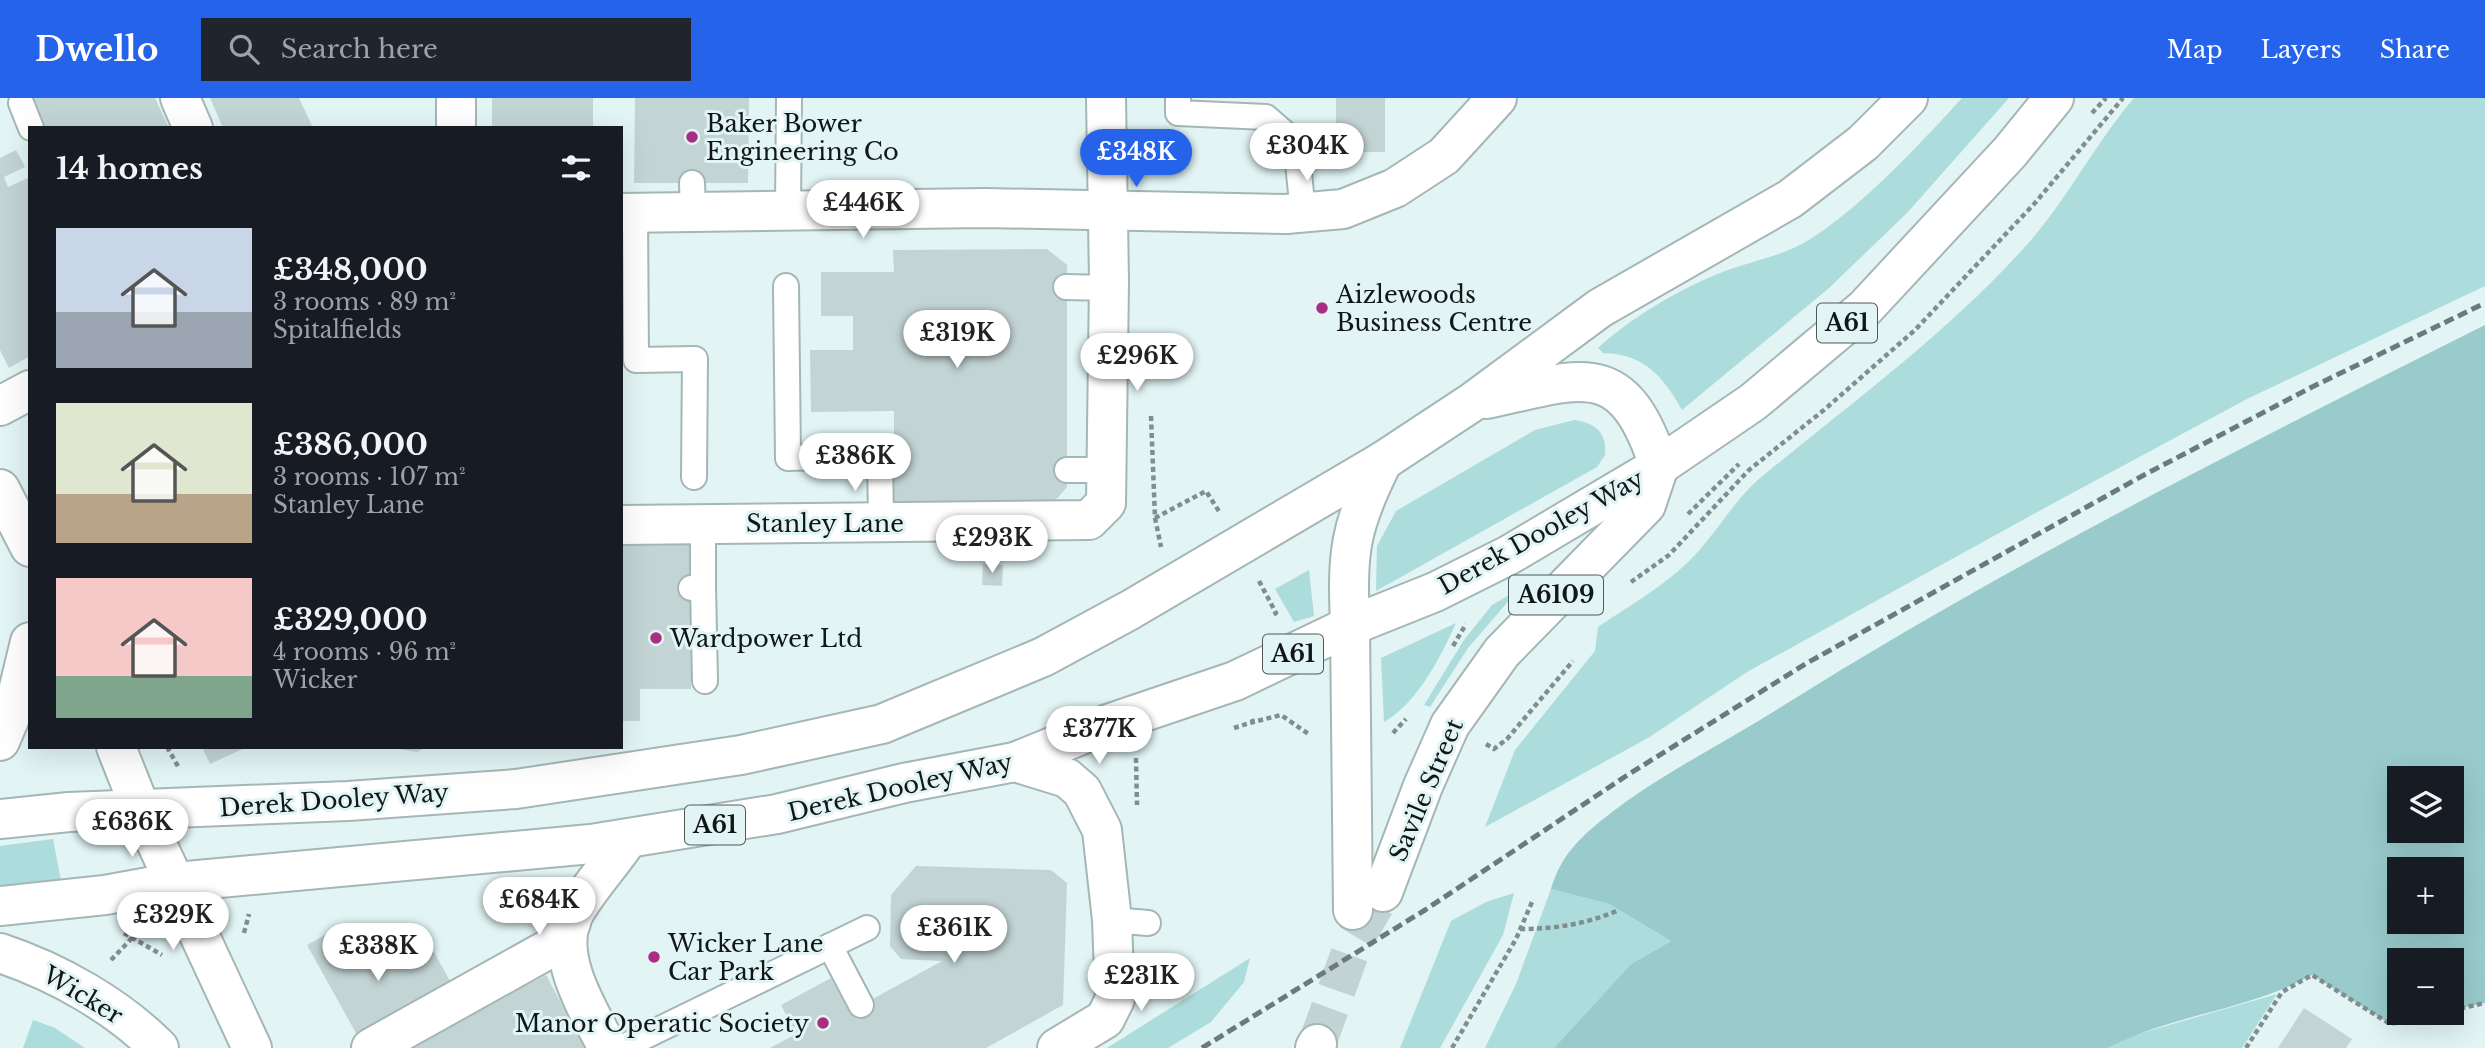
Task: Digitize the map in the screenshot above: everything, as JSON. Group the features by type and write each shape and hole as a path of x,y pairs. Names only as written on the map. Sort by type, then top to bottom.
{"main road":[{"path":"456,98 456,126"},
{"path":"1106,98 1106,486"},
{"path":"628,213 692,198 788,211 985,208 1303,213 1343,209 1372,200 1413,178 1462,140 1497,98"},
{"name":"Derek Dooley Way","path":"0,819 348,801 516,789 741,755 882,724 1042,657 1130,610 1383,461 1474,401 1600,309 1790,200 1825,176 1908,98"},
{"name":"Derek Dooley Way","path":"0,906 105,895 176,883 627,840 778,814 904,783 1015,762 1108,724 1235,681 1350,626 1435,592 1509,555 1659,466 1753,402 1865,308 2010,152 2054,98"},
{"path":"1474,401 1573,380 1597,382 1619,394 1635,410 1647,430 1659,466"},
{"path":"0,406 28,391"},
{"name":"Savile Street","path":"1383,461 1360,506 1353,530 1348,581 1368,901 1450,725 1502,652 1646,505 1659,466"},
{"name":"Stanley Lane","path":"623,525 1089,520 1106,486"},
{"path":"0,489 28,546"},
{"path":"0,741 14,708 28,650"},
{"path":"117,749 141,810 252,1048"},
{"path":"1015,762 1067,778 1082,791 1100,823 1104,845 1130,921 1115,999 1105,1019 1064,1046"},
{"path":"608,1048 571,963 568,949 575,912 627,840"},
{"path":"371,1048 554,946 571,923"},
{"name":"Wicker","path":"0,953 57,976 104,1004 159,1048"}],"lane":[{"path":"788,211 789,98"},
{"path":"1178,98 1178,113 1266,117 1296,144 1303,213"},
{"path":"21,103 30,126"},
{"path":"628,213 636,360 695,359 694,477"},
{"path":"786,286 788,458 887,455 881,522"},
{"path":"1066,287 1108,288"},
{"path":"1067,470 1106,486"},
{"path":"702,524 697,588 705,681"},
{"path":"621,1048 867,928"},
{"path":"830,946 861,1005"}],"path":[{"path":"1625,587 1669,555 1749,470 1824,410 1915,330 2035,203 2123,98"},
{"path":"1446,657 1467,623"},
{"path":"1450,725 1494,749 1507,739 1573,661"},
{"path":"1485,744 1494,733"},
{"path":"1452,1048 1520,929 1532,902"},
{"path":"242,943 252,905"},
{"path":"1520,929 1561,929 1593,921 1619,910"},
{"path":"2246,1048 2282,992 2312,975 2387,1022"},
{"path":"2464,1007 2485,1003"}],"shaded area":[{"path":"1962,98 2009,98 1907,213 1829,288 1682,410 1651,369 1630,358 1603,353 1598,348 1640,315 1688,288 1729,269 1787,251 1817,235 1884,180"},
{"path":"2134,98 2485,98 2485,286 2247,399 2050,505 1747,672 1648,738 1485,827 1515,750 1595,651 1598,627 1684,566 1755,483 1899,366 1994,279 2039,230"},
{"path":"2485,325 2485,1003 2464,1007 2464,948 2387,948 2387,1022 2312,975 2262,997 2158,1027 2108,1048 1554,1048 1631,964 1671,941 1609,904 1551,889 1571,850 1590,830 1612,812 1683,765 1866,655 2040,555 2217,461"},
{"path":"1574,420 1594,426 1602,435 1605,455 1597,467 1376,591 1377,546 1396,511 1535,430"},
{"path":"1309,570 1314,616 1294,622 1275,589"},
{"path":"1518,590 1468,648 1430,707 1424,705 1464,640 1492,605"},
{"path":"1456,623 1418,691 1384,722 1381,658"},
{"path":"53,839 61,881 0,890 0,846"},
{"path":"1551,889 1609,904 1671,941 1631,964 1554,1048 1485,1048 1516,984"},
{"path":"1514,893 1503,935 1440,1048 1400,1048 1451,921 1486,902"},
{"path":"1250,958 1244,982 1211,1022 1168,1048 1107,1048"},
{"path":"2277,994 2242,1048 2108,1048 2131,1036"},
{"path":"33,1020 55,1028 85,1048 23,1048"}],"building":[{"path":"28,98 155,98 168,126 39,126"},
{"path":"210,98 299,98 312,126 222,126"},
{"path":"492,98 593,98 593,126 492,126"},
{"name":"Baker Bower Engineering Co","path":"635,98 749,98 748,183 634,183"},
{"path":"1336,98 1385,98 1385,152 1336,152"},
{"path":"16,150 25,167 4,177 8,187 28,178 28,357 9,368 0,350 0,158"},
{"path":"1047,249 1067,265 1067,487 1055,501 894,502 894,411 811,412 810,350 853,350 853,316 821,316 821,272 894,272 893,250"},
{"name":"Wardpower Ltd","path":"623,544 692,544 691,689 640,689 640,721 623,721"},
{"path":"983,564 1003,565 1002,586 982,585"},
{"path":"203,749 243,749 210,764"},
{"path":"400,749 423,749 417,752"},
{"path":"916,866 1051,870 1067,883 1063,1005 986,1048 770,1048 796,1034 781,1005 831,978 849,1012 942,961 901,959 890,946 891,895"},
{"path":"330,932 352,944 364,937 372,952 382,946 414,964 434,952 455,990 361,1042 307,945"},
{"path":"546,975 585,1048 408,1048"},
{"path":"2304,1008 2352,1039 2346,1048 2278,1048"}],"tunnel":[{"path":"1317,1044 1355,939 1383,892"}],"railway":[{"path":"1202,1048 1425,910 1626,776 1807,663 2144,475 2312,387 2485,303"}],"place":[{"name":"Baker Bower Engineering Co","path":"692,137"},
{"name":"Aizlewoods Business Centre","path":"1322,308"},
{"name":"Wardpower Ltd","path":"656,638"},
{"name":"Wicker Lane Car Park","path":"654,957"},
{"name":"Manor Operatic Society","path":"823,1023"}]}
